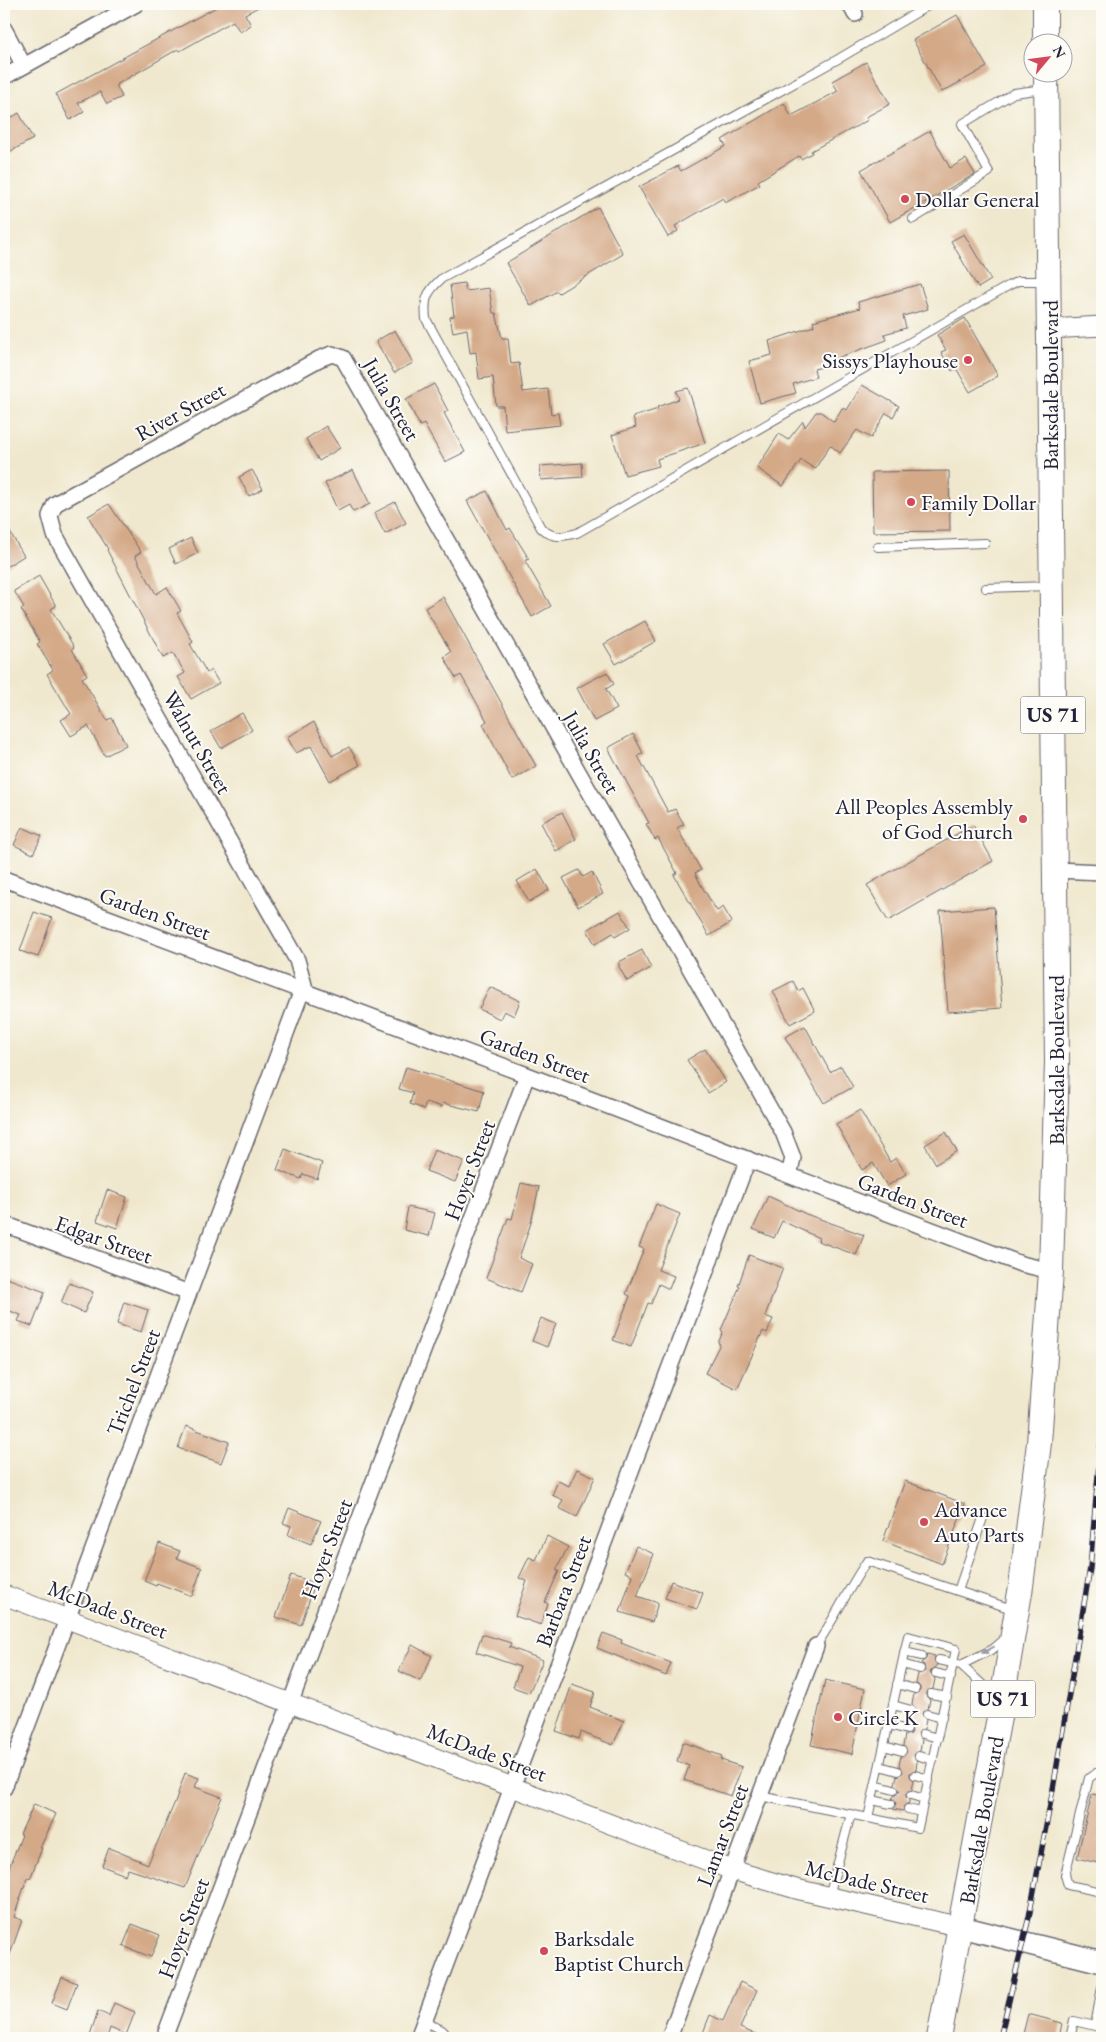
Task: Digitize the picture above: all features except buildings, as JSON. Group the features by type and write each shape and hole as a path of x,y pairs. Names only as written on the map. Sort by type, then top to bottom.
{"main road":[{"path":"1045,4 1045,32"},
{"name":"Barksdale Boulevard","path":"939,2038 961,1927 1015,1621 1039,1443 1051,1271 1056,1148 1056,870 1046,82"},
{"path":"961,1927 1102,1962"}],"street":[{"path":"4,77 136,4"},
{"path":"4,29 24,66"},
{"path":"1050,329 1102,326"},
{"name":"River Street","path":"50,516 51,509 61,500 319,359 338,355"},
{"name":"Julia Street","path":"338,355 349,367 783,1132 793,1158 789,1175"},
{"name":"Walnut Street","path":"50,516 55,535 297,960 304,979 303,991"},
{"path":"1056,870 1102,872"},
{"name":"Garden Street","path":"4,880 527,1075 1021,1264 1051,1271"},
{"name":"Trichel Street","path":"4,1788 303,991"},
{"name":"Hoyer Street","path":"164,2038 527,1075"},
{"name":"Barbara Street","path":"418,2038 748,1159"},
{"name":"Edgar Street","path":"4,1224 189,1293"},
{"name":"McDade Street","path":"4,1595 732,1870 829,1896 961,1927"},
{"name":"Lamar Street","path":"669,2038 816,1646"}],"lane":[{"path":"931,4 840,58 441,279 431,289 425,302 426,320 541,528 550,536 560,537 577,533 1008,286 1026,280 1049,281"},
{"path":"913,219 989,172 962,124 1014,93 1043,82"},
{"path":"878,547 984,543"},
{"path":"986,588 1051,586"},
{"path":"958,1591 983,1518"},
{"path":"760,1796 918,1828 951,1677 958,1665 993,1649 1015,1621 958,1591 867,1561 848,1589 838,1612 816,1646"},
{"path":"868,1818 908,1636 956,1649 958,1665"},
{"path":"904,1652 922,1656"},
{"path":"939,1660 958,1665 986,1688 1000,1712"},
{"path":"902,1664 920,1669"},
{"path":"936,1673 951,1677"},
{"path":"897,1684 915,1689"},
{"path":"932,1694 947,1698"},
{"path":"893,1705 911,1710"},
{"path":"927,1714 942,1718"},
{"path":"888,1725 906,1730"},
{"path":"923,1734 938,1738"},
{"path":"884,1746 902,1751"},
{"path":"918,1756 933,1760"},
{"path":"880,1766 898,1771"},
{"path":"1102,1773 1096,1773 1089,1778 1065,1874 1068,1885 1102,1892"},
{"path":"915,1775 929,1779"},
{"path":"876,1785 894,1790"},
{"path":"911,1795 924,1798"},
{"path":"872,1800 891,1804"},
{"path":"908,1808 921,1812"},
{"path":"829,1896 851,1814"},
{"path":"1070,2038 1074,2021 1099,2027 1102,1987"},
{"path":"424,2021 442,2030 450,2038"}],"railway":[{"path":"1000,2038 1029,1917 1053,1789 1090,1568 1102,1429"}],"place":[{"name":"Dollar General","path":"905,199"},
{"name":"Sissys Playhouse","path":"968,360"},
{"name":"Family Dollar","path":"911,502"},
{"name":"All Peoples Assembly of God Church","path":"1023,819"},
{"name":"Advance Auto Parts","path":"924,1522"},
{"name":"Circle K","path":"838,1717"},
{"name":"Barksdale Baptist Church","path":"544,1951"}]}
